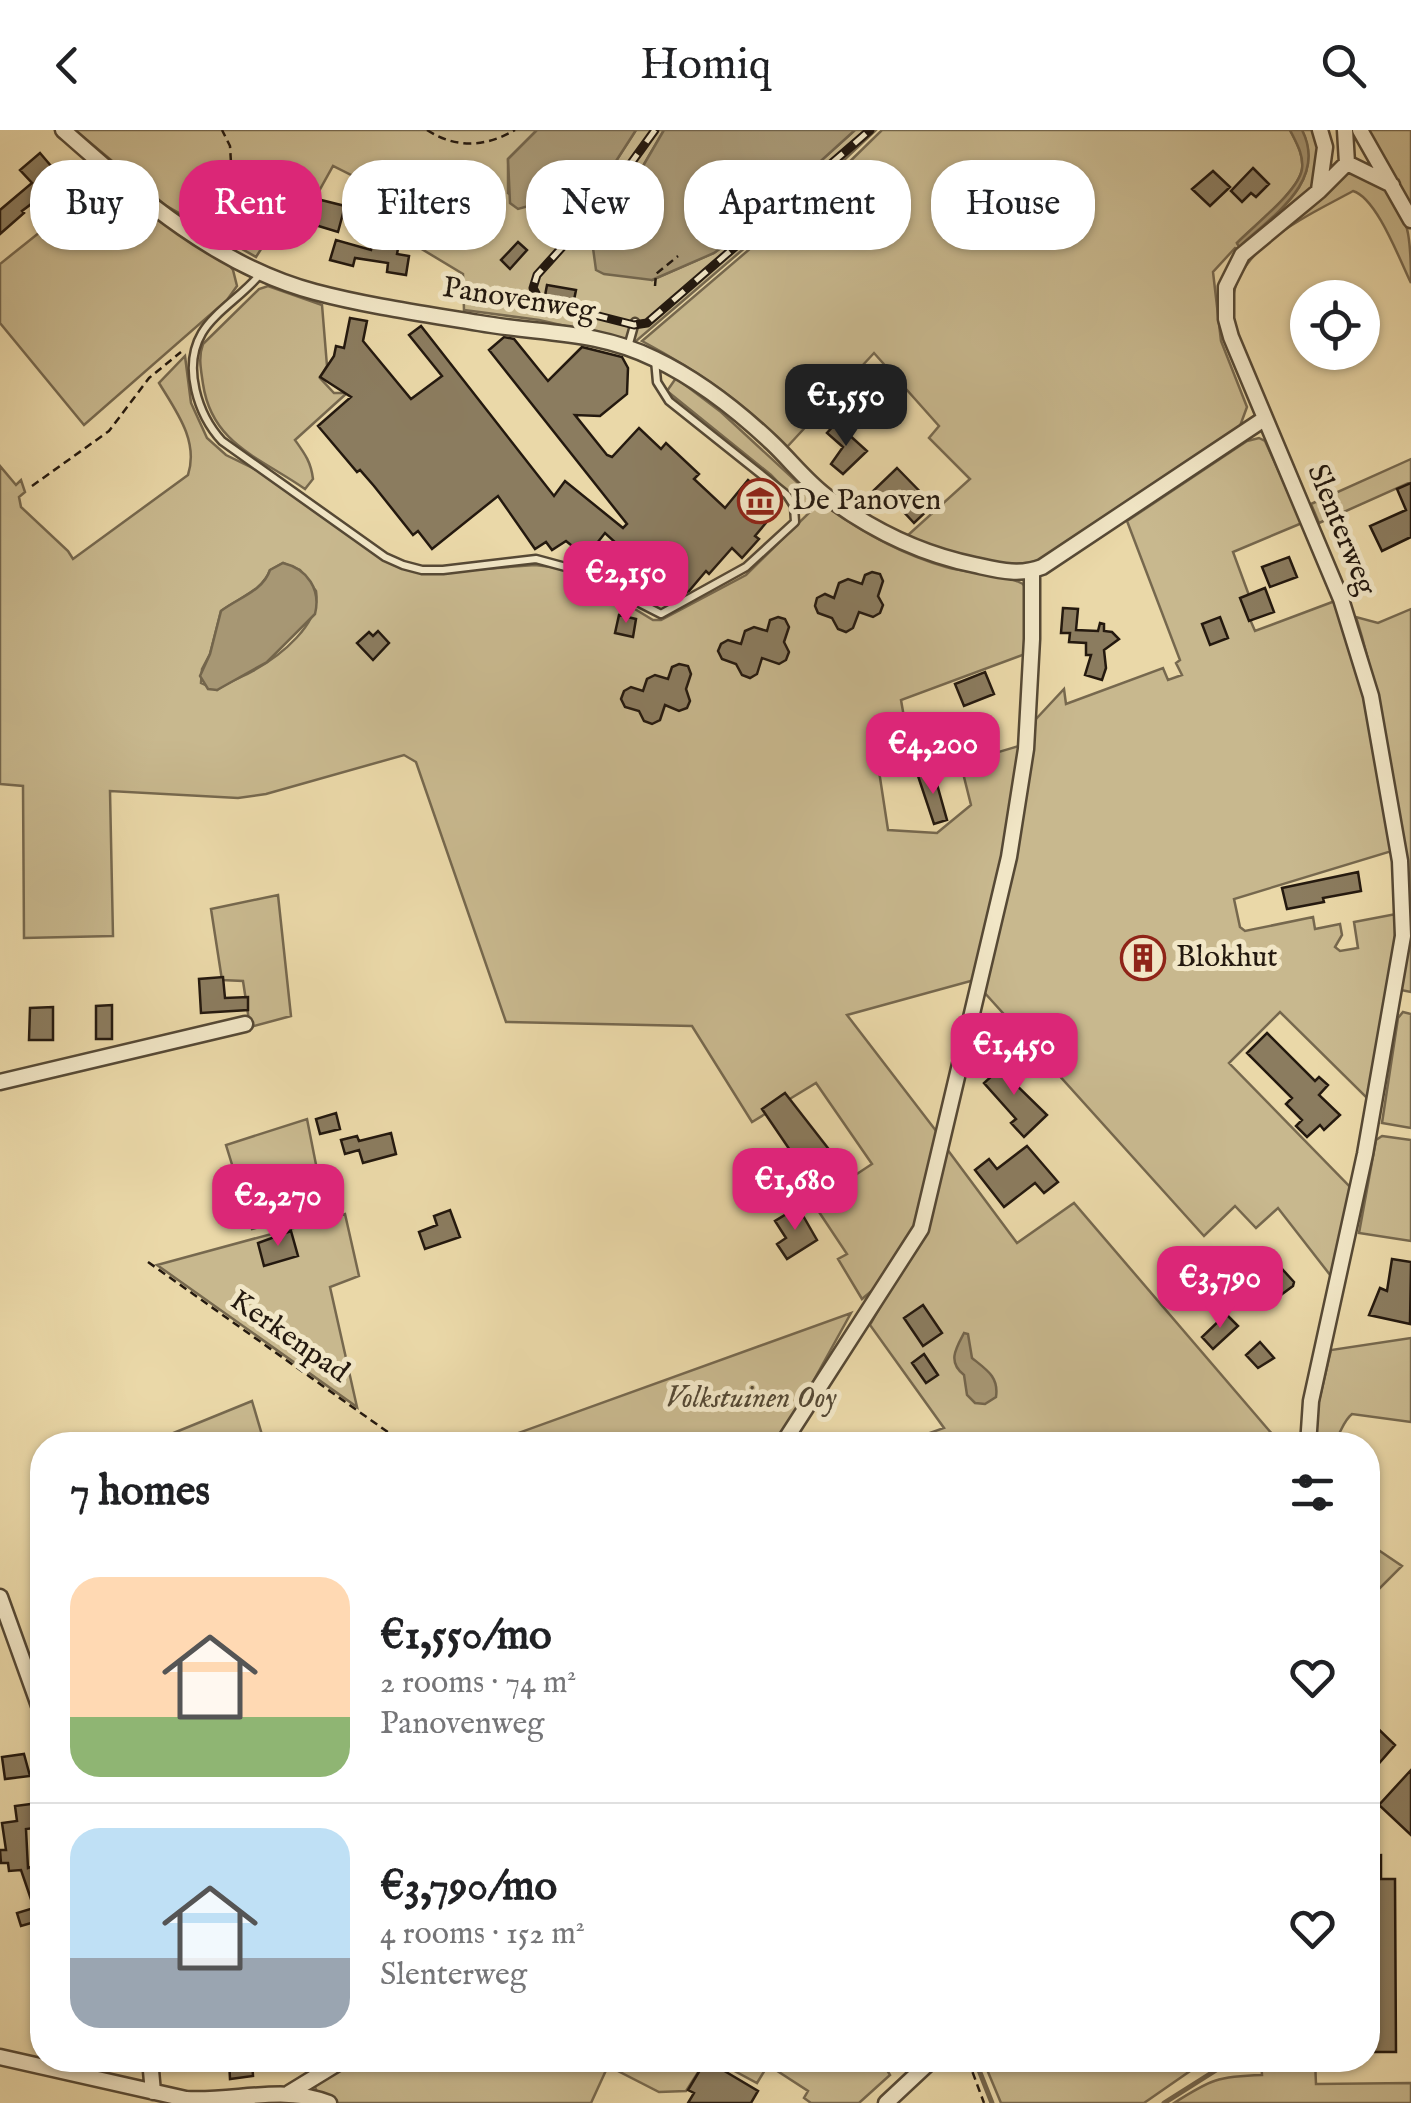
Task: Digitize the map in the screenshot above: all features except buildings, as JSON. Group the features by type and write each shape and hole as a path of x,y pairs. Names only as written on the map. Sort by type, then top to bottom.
{"street":[{"name":"Panovenweg","path":"63,130 177,225 262,272 314,292 483,324 583,334 627,348 694,382 769,440 822,494 896,539 947,560 1006,572 1032,571"},
{"path":"1319,190 1325,147 1320,130"},
{"path":"1346,130 1347,163 1393,186"},
{"path":"1360,130 1411,220"},
{"name":"Slenterweg","path":"1309,1432 1311,1400 1370,1128 1403,936 1400,860 1371,696 1341,599 1231,336 1226,319 1226,287 1242,255 1347,163"},
{"path":"790,1432 921,1229 1009,857 1026,749 1032,571 1264,419"},
{"path":"0,1082 245,1024"},
{"path":"0,1597 30,1681"},
{"path":"0,2057 30,2064"},
{"path":"65,2072 200,2102 290,2093 329,2103"},
{"path":"151,2072 152,2092"},
{"path":"290,2093 324,2072"},
{"path":"886,2103 919,2072"}],"lane":[{"path":"262,272 203,331 196,346 194,379 208,425 222,441 384,557 422,570 536,559 572,568 661,614 746,567 795,522 794,506 787,496 669,401 657,382 655,359"},
{"path":"627,348 635,322"}],"path":[{"path":"177,225 231,163 230,146 222,130"},
{"path":"427,130 457,145 477,144 516,130"},
{"path":"655,286 656,274 678,256"},
{"path":"32,486 110,431 150,378 184,350 196,346"},
{"name":"Kerkenpad","path":"148,1262 388,1432"},
{"path":"972,2072 984,2103"}],"green space":[{"path":"75,130 537,130 508,159 508,193 526,206 526,250 600,250 652,280 718,250 742,250 635,342 539,320 464,310 463,274 423,250 506,250 506,160 342,160 342,170 333,166 322,186 322,160 179,160 179,213 159,200 159,160 111,160"},
{"path":"636,130 664,130 647,160 617,160"},
{"path":"855,130 876,130 844,160 822,160"},
{"path":"882,130 1290,130 1302,159 1299,178 1237,243 1239,246 1293,196 1308,166 1302,130 1315,130 1318,161 1309,191 1241,249 1235,248 1213,272 1221,341 1247,407 1240,426 1045,559 1012,564 975,560 907,536 970,479 929,438 939,426 874,353 787,447 719,388 642,341 749,250 911,250 911,160 851,160"},
{"path":"1364,130 1411,130 1411,214"},
{"path":"1350,170 1383,187 1401,210 1410,246 1411,283 1379,217 1353,191 1273,238 1242,272 1234,292 1233,314 1247,359 1232,326 1230,291 1243,262"},
{"path":"159,211 179,225 179,250 213,250 233,270 237,286 227,300 84,425 0,323 0,264 30,240 30,250 159,250"},
{"path":"268,286 322,305 327,366 320,378 334,393 347,393 295,440 312,473 313,479 305,489 227,435 208,404 203,384 203,344 259,289"},
{"path":"185,356 191,403 207,438 226,455 261,472 381,558 405,568 445,572 535,565 560,568 653,620 661,620 746,575 820,502 864,531 912,555 946,567 1023,584 1028,593 1028,653 901,700 911,757 879,771 888,830 937,833 971,805 963,773 970,770 968,761 1022,745 1007,852 978,979 847,1015 940,1136 921,1214 893,1273 862,1299 838,1259 847,1254 817,1209 816,1201 872,1164 816,1083 752,1122 692,1026 506,1022 416,762 404,755 266,794 238,798 110,791 113,936 24,938 23,786 0,784 0,466 16,485 21,480 25,492 19,497 21,507 73,559 188,475 188,438 159,383","holes":["283,563 300,570 316,591 316,603 296,638 264,665 217,690 201,683 221,611 256,589 270,570"]},
{"path":"676,378 721,412 812,496 802,507 771,475 667,391"},
{"path":"1247,441 1265,441 1302,523 1233,552 1250,598 1242,601 1255,631 1335,601 1364,699 1392,851 1234,899 1240,927 1245,931 1313,917 1315,929 1340,924 1342,935 1335,947 1340,951 1358,948 1354,922 1396,914 1394,956 1369,1100 1280,1012 1229,1063 1352,1189 1334,1280 1278,1208 1256,1228 1235,1206 1204,1236 983,991 1012,862 1036,719 1064,689 1066,704 1163,668 1168,680 1182,675 1176,663 1180,660 1127,521"},
{"path":"1411,459 1411,482 1319,523 1311,504"},
{"path":"1411,609 1411,992 1401,990 1406,914 1397,816 1378,703 1356,617 1378,623"},
{"path":"278,895 291,1016 250,1027 243,981 222,980 211,909"},
{"path":"1403,1012 1411,1014 1411,1128 1382,1123 1398,1018"},
{"path":"307,1119 325,1210 252,1229 226,1145"},
{"path":"1382,1136 1411,1140 1411,1241 1359,1233 1376,1140"},
{"path":"947,1149 1017,1243 1074,1203 1270,1432 933,1432 944,1428 870,1325 924,1228"},
{"path":"345,1214 359,1276 330,1287 357,1407 157,1265"},
{"name":"Volkstuinen Ooy","path":"851,1313 785,1432 521,1432"},
{"path":"1411,1338 1411,1422 1352,1414 1340,1432 1315,1432 1331,1350"},
{"path":"252,1401 261,1432 176,1432"},
{"path":"1380,1551 1402,1566 1380,1588"},
{"path":"328,2072 605,2072 591,2103 338,2103 317,2092 313,2082"},
{"path":"620,2072 698,2072 686,2091 659,2092"},
{"path":"736,2072 764,2072 757,2083"},
{"path":"779,2072 890,2075 859,2103 811,2103 804,2098 808,2091"},
{"path":"988,2072 1189,2072 1144,2103 1001,2103"},
{"path":"1262,2072 1316,2072 1316,2084 1411,2083 1411,2103 1174,2103 1215,2081"}],"shaded area":[{"path":"537,130 636,130 617,160 526,160 526,207 518,209 510,203 508,159"},
{"path":"664,130 855,130 822,160 684,160 684,250 718,250 652,280 604,274 596,270 593,250 664,250 664,160 647,160"},
{"path":"1290,130 1302,130 1308,148 1308,165 1302,181 1280,210 1239,247 1237,243 1299,178 1302,159"},
{"path":"283,563 299,570 311,582 316,597 315,614 267,662 217,690 208,689 200,676 221,611 256,589 270,570"},
{"path":"964,1333 968,1334 972,1358 996,1384 996,1397 985,1404 975,1403 967,1395 964,1375 956,1365 955,1355"}],"waterway":[{"path":"980,2072 992,2103"},
{"path":"1164,2103 1213,2072"}],"railway":[{"path":"655,130 603,202 537,275 533,288 540,301 634,325 647,323 870,130"}],"place":[{"name":"De Panoven","path":"760,501"},
{"name":"Blokhut","path":"1143,958"}]}
